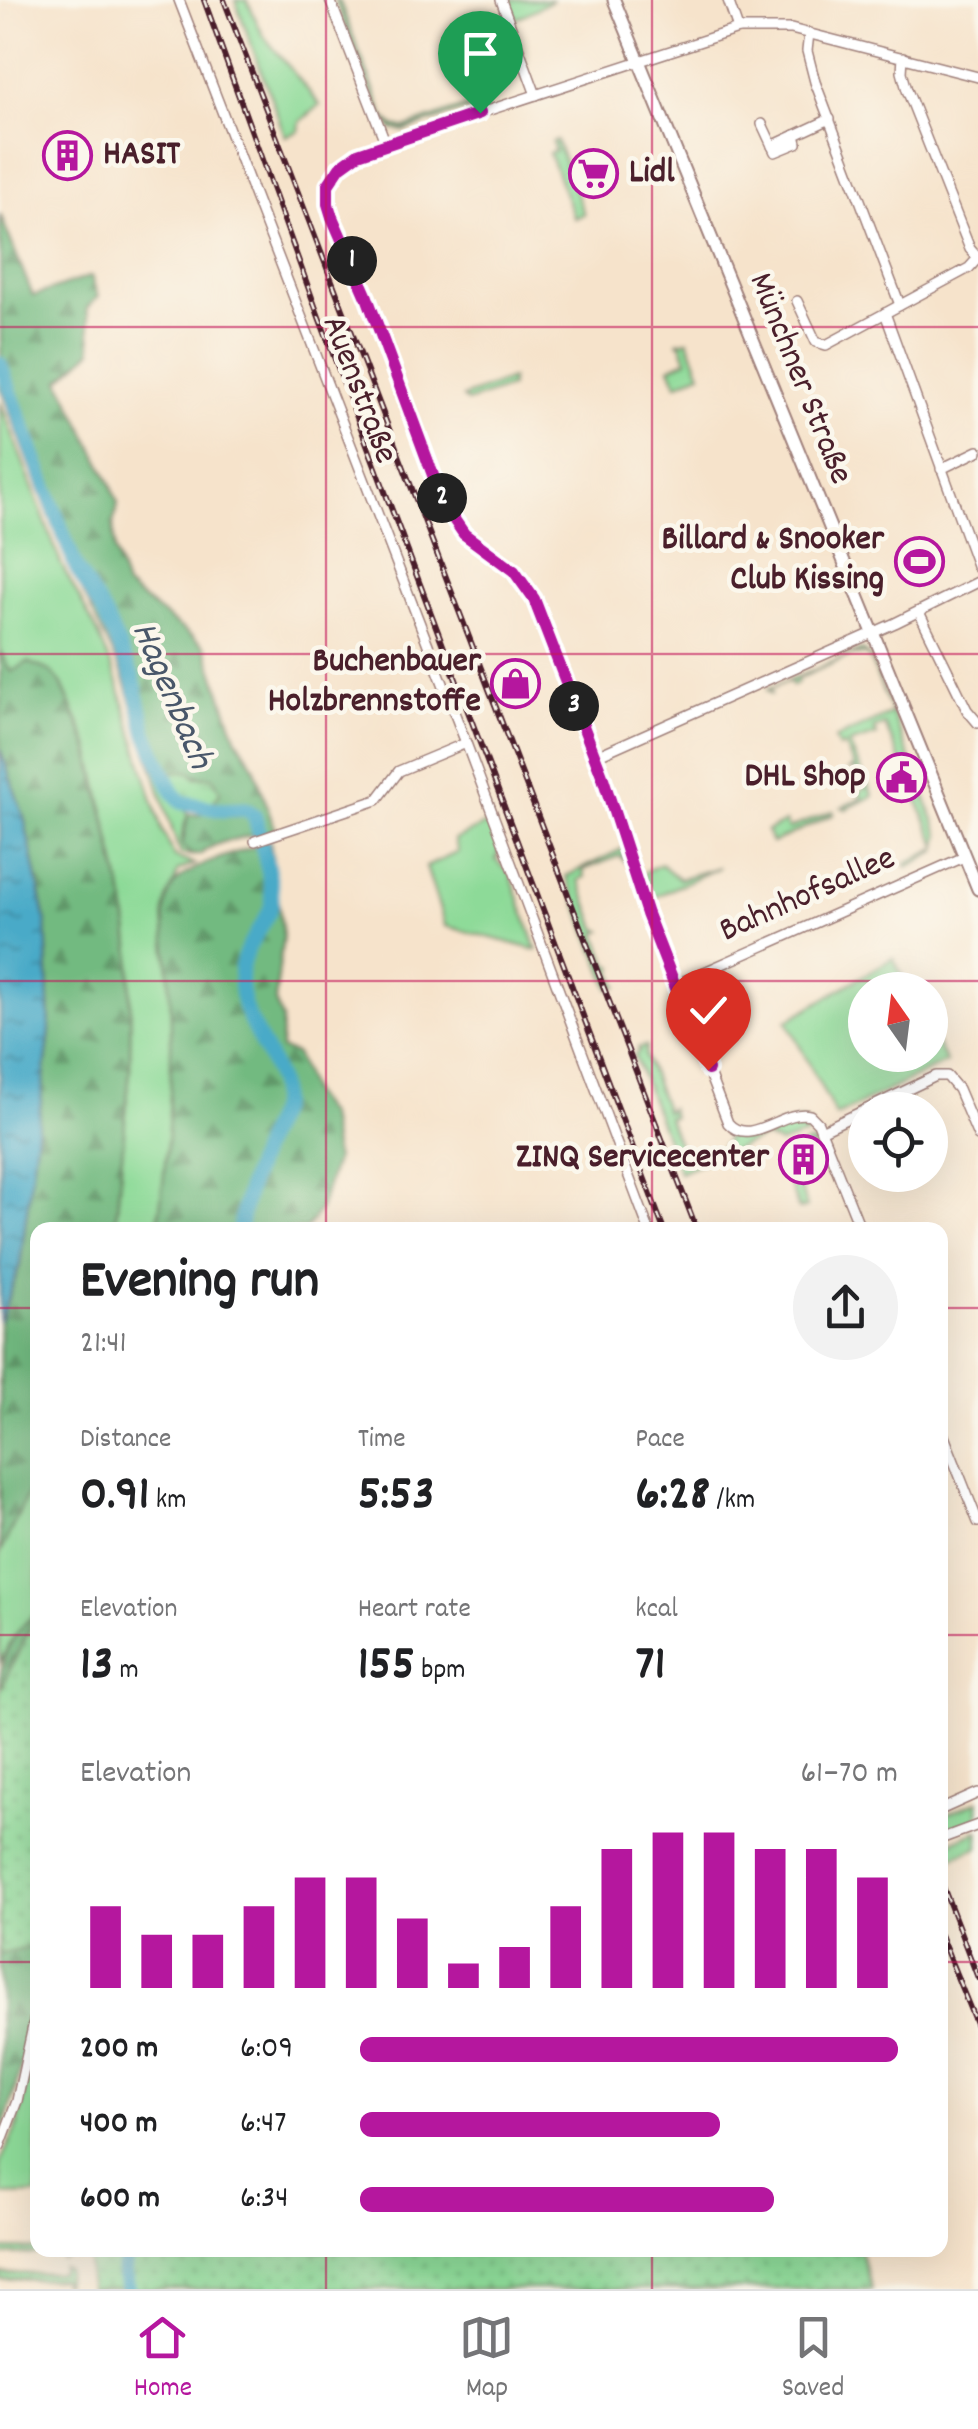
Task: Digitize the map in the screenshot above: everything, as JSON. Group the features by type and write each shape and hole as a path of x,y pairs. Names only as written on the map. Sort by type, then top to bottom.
{"main road":[{"name":"Münchner Straße","path":"614,0 978,889"}],"street":[{"name":"Auenstraße","path":"180,0 646,1222"},
{"path":"330,0 386,144"},
{"path":"500,0 536,94"},
{"path":"728,0 738,29"},
{"path":"858,1222 814,1118 802,1112 745,1133 735,1131 728,1123 641,897 622,830 530,592 506,564 464,534 444,505 367,297 332,217 328,196 333,175 347,161 386,144 738,29 776,27 808,33 978,77"},
{"path":"808,33 810,67 900,305"},
{"path":"797,301 820,345 885,314 968,268 978,258 966,239 907,90 903,58"},
{"path":"762,124 772,146 830,119"},
{"path":"885,314 978,568"},
{"path":"942,470 978,451"},
{"path":"594,757 978,582"},
{"path":"919,612 967,710 978,723"},
{"path":"255,841 377,800 399,772 466,743"},
{"name":"Bahnhofsallee","path":"675,985 964,857"},
{"path":"903,1092 936,1076 947,1076 958,1089 978,1136"},
{"path":"821,1132 848,1118"},
{"path":"948,1446 978,1522"},
{"path":"948,1806 978,1793"},
{"path":"948,1837 978,1825"},
{"path":"0,2146 18,2100 30,2042"}],"green space":[{"path":"235,0 247,0 263,35 320,105 300,122 299,131 285,136"},
{"path":"335,0 339,0 385,118 394,126 404,128 473,104 473,108 404,131 383,122"},
{"path":"508,0 553,0 516,19"},
{"path":"556,140 584,214 574,218 549,153 555,151 552,142"},
{"path":"0,214 33,296 91,276 98,297 87,308 92,351 60,380 118,504 113,524 115,552 126,587 205,646 236,737 254,766 275,830 225,842 200,855 191,855 182,846 188,814 200,815 220,792 212,778 168,773 149,732 136,677 79,567 1,361"},
{"path":"688,340 701,373 677,384 670,367 687,360 681,343 677,342"},
{"path":"0,369 74,568 103,615 132,679 144,733 168,785 188,814 182,841 191,855 181,854 177,845 123,675 64,553 0,387"},
{"path":"511,379 510,387 467,402 463,397"},
{"path":"0,401 61,564 98,633 117,680 162,830 175,857 194,864 178,871 173,887 173,1063 167,1161 158,1222 116,1222 130,1070 131,953 125,903 89,745 61,683 11,672 0,651"},
{"path":"862,650 871,659 940,835 938,847 885,725 874,729 877,735 849,744 873,796 846,809 842,807 862,798 859,792 865,789 855,769 849,770 854,766 845,746 839,748 835,739 892,713 865,654 852,655 797,679 798,683 792,686 789,681 770,689 772,695 767,690"},
{"path":"0,651 11,672 28,662 50,671 61,683 88,745 125,903 131,953 130,1070 116,1222 30,1222 30,1489 0,1553 0,1322 20,1265 50,1031 46,922 24,817 0,749"},
{"path":"190,772 195,777 213,777 220,792 213,803 179,793 168,773"},
{"path":"833,811 834,814 772,843 767,831 785,822 788,829"},
{"path":"489,823 500,849 496,860 510,873 537,950 445,926 426,867 458,852 454,840"},
{"path":"270,842 283,935 275,1002 282,1019 281,1049 296,1054 312,1095 328,1116 335,1160 320,1209 311,1222 158,1222 171,1062 166,903 180,878 218,859"},
{"path":"938,848 937,851 907,867 906,864"},
{"path":"622,849 625,861 619,856 583,870 585,877 579,880 597,928 602,931 597,934 608,964 614,967 618,986 610,989 566,876"},
{"path":"661,864 679,879 719,867 651,899 644,875"},
{"path":"893,958 900,972 869,972"},
{"path":"848,985 848,1072 926,1072 885,1092 848,1092 848,1110 836,1116 787,1021"},
{"path":"646,1046 645,1056 666,1112 670,1108 673,1117 668,1118 674,1135 686,1155 709,1156 727,1139 724,1131 738,1139 762,1132 764,1136 774,1132 774,1128 799,1120 809,1124 813,1132 780,1144 764,1137 679,1172 634,1055 638,1048"},
{"path":"809,1142 817,1145 791,1155 796,1167 817,1159 824,1168 796,1177 807,1207 799,1210 780,1159 786,1152"},
{"path":"30,1489 30,1618 0,1662 0,1553"},
{"path":"30,1619 30,1627 0,1690 2,1667 20,1629"},
{"path":"30,1628 30,1947 0,1954 0,1690"},
{"path":"978,1801 978,1819 948,1830 948,1814"},
{"path":"978,1831 978,1848 951,1858 948,1843"},
{"path":"0,1938 30,1939 27,2038 0,2134"},
{"path":"30,2063 30,2194 2,2195 0,2163 18,2124"},
{"path":"0,2249 30,2249 30,2254 0,2255"},
{"path":"89,2257 862,2257 872,2289 89,2289"},
{"path":"62,2267 67,2270 64,2285 61,2279 0,2280 0,2274 60,2273"}],"water":[{"path":"0,749 24,817 46,922 50,1031 20,1265 0,1322"}],"waterway":[{"name":"Hagenbach","path":"0,364 76,568 104,614 133,678 146,733 173,792 182,802 222,810 246,809 254,815 257,825 272,899 268,915 243,961 241,988 244,1006 273,1068 280,1099 240,1222"},
{"name":"Hagenbach","path":"126,2257 123,2270 128,2289"}],"railway":[{"path":"204,0 319,317 661,1222"},
{"path":"224,0 694,1222"},
{"path":"948,1900 978,1978"},
{"path":"948,1955 978,2028"}],"place":[{"name":"HASIT","path":"68,156"},
{"name":"Lidl","path":"594,174"},
{"name":"Billard & Snooker Club Kissing","path":"919,561"},
{"name":"Buchenbauer Holzbrennstoffe","path":"516,683"},
{"name":"DHL Shop","path":"901,778"},
{"name":"ZINQ Servicecenter","path":"804,1159"}],"route":[{"path":"480,113 358,154 333,175 328,185 328,204 444,505 460,530 514,571 534,599 622,830 647,914 708,1070"}]}
